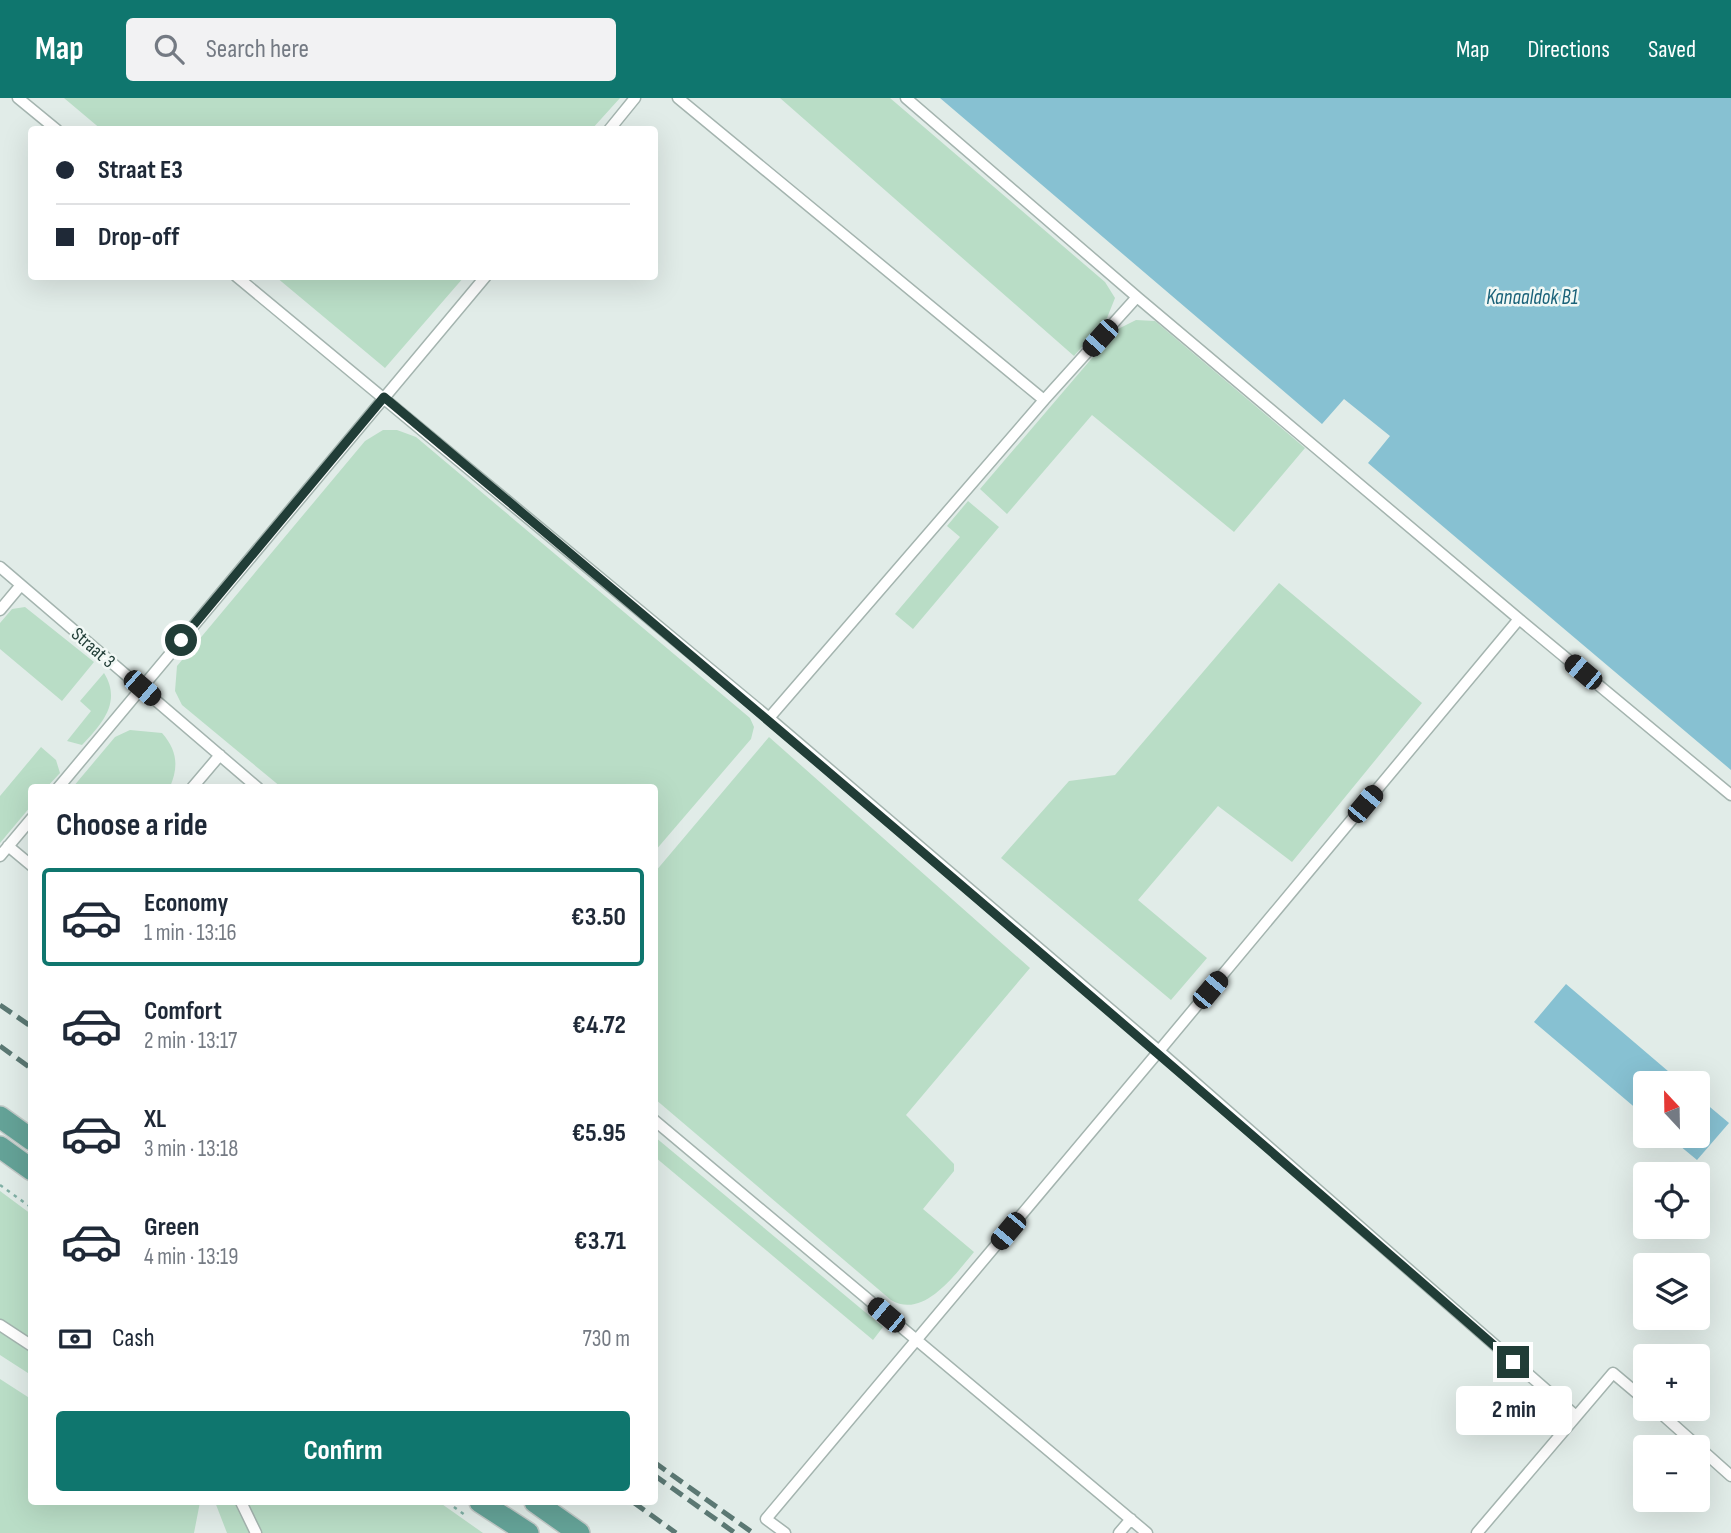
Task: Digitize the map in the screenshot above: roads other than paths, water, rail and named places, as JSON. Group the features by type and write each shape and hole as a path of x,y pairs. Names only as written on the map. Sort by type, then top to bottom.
{"main road":[{"path":"0,1117 28,1137"},
{"path":"0,1147 28,1167"},
{"path":"485,1505 528,1533"},
{"path":"539,1505 579,1533"}],"lane":[{"path":"18,98 52,126"},
{"path":"612,126 635,98"},
{"path":"678,98 1044,400"},
{"path":"906,98 1137,297 1731,795"},
{"path":"241,280 769,719 1159,1051 1576,1416"},
{"path":"61,784 483,280"},
{"path":"769,719 1044,400 1137,297"},
{"name":"Straat 3","path":"0,567 253,784"},
{"path":"0,610 22,585"},
{"path":"785,1533 766,1519 1520,619"},
{"path":"195,784 220,755"},
{"path":"0,856 28,823"},
{"path":"8,846 28,863"},
{"path":"658,1123 1147,1533"},
{"path":"0,1325 28,1343"},
{"path":"1477,1533 1613,1373 1633,1389"},
{"path":"1669,1421 1731,1476"},
{"path":"243,1505 256,1533"},
{"path":"1119,1533 1130,1519"}],"water":[{"name":"Kanaaldok B1","path":"940,98 1731,98 1731,770 1368,463 1390,436 1344,399 1322,424"},
{"path":"1566,984 1668,1071 1633,1071 1633,1106 1534,1022"},
{"path":"1710,1107 1729,1123 1710,1145"},
{"path":"1682,1148 1707,1148 1697,1160"}],"railway":[{"path":"0,1005 28,1024"},
{"path":"0,1046 28,1066"},
{"path":"658,1465 753,1533"},
{"path":"658,1478 735,1533"},
{"path":"637,1505 676,1533"}]}
